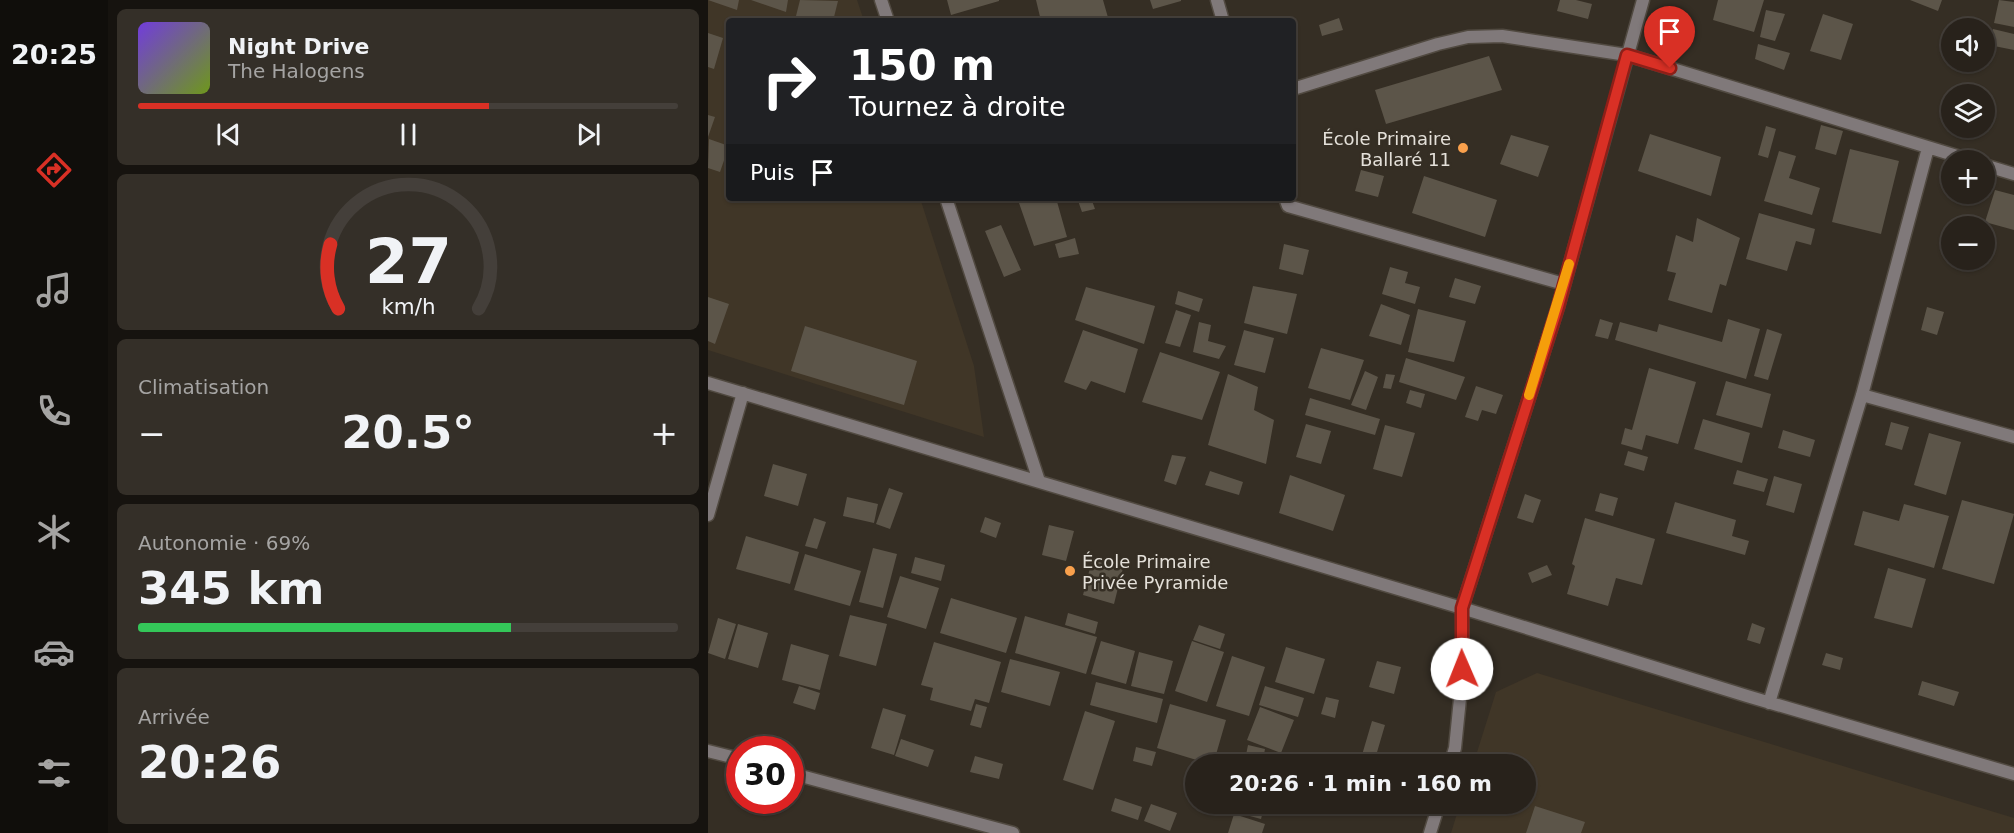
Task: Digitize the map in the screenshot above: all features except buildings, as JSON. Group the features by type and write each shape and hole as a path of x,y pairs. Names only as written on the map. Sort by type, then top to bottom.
{"street":[{"path":"881,0 887,18"},
{"path":"1217,0 1222,18"},
{"path":"1453,754 1462,669 1462,608 1564,284 1643,0"},
{"path":"1296,88 1468,37 1502,36 1627,55 1941,152"},
{"path":"1769,703 1862,395 1928,148"},
{"path":"1995,168 2014,174"},
{"path":"947,201 1039,482"},
{"path":"1286,201 1288,206 1564,284"},
{"path":"708,383 1462,608 1769,703 2014,774"},
{"path":"708,516 743,393"},
{"path":"1862,395 2014,437"},
{"path":"708,751 726,756"},
{"path":"804,777 1013,833"},
{"path":"1430,833 1436,814"}],"shaded area":[{"path":"708,0 857,0 863,18 726,18 726,201 921,201 974,366 984,437 708,350"},
{"path":"1537,673 2014,818 2014,833 1451,833 1457,814 1536,814 1536,754 1476,754 1496,692"}],"slow traffic":[{"path":"1529,395 1558,307 1569,264"}],"place":[{"name":"École Primaire Ballaré 11","path":"1463,148"},
{"name":"École Primaire Privée Pyramide","path":"1070,571"}],"route":[{"path":"1462,669 1462,608 1558,307 1627,55 1670,68"}]}
